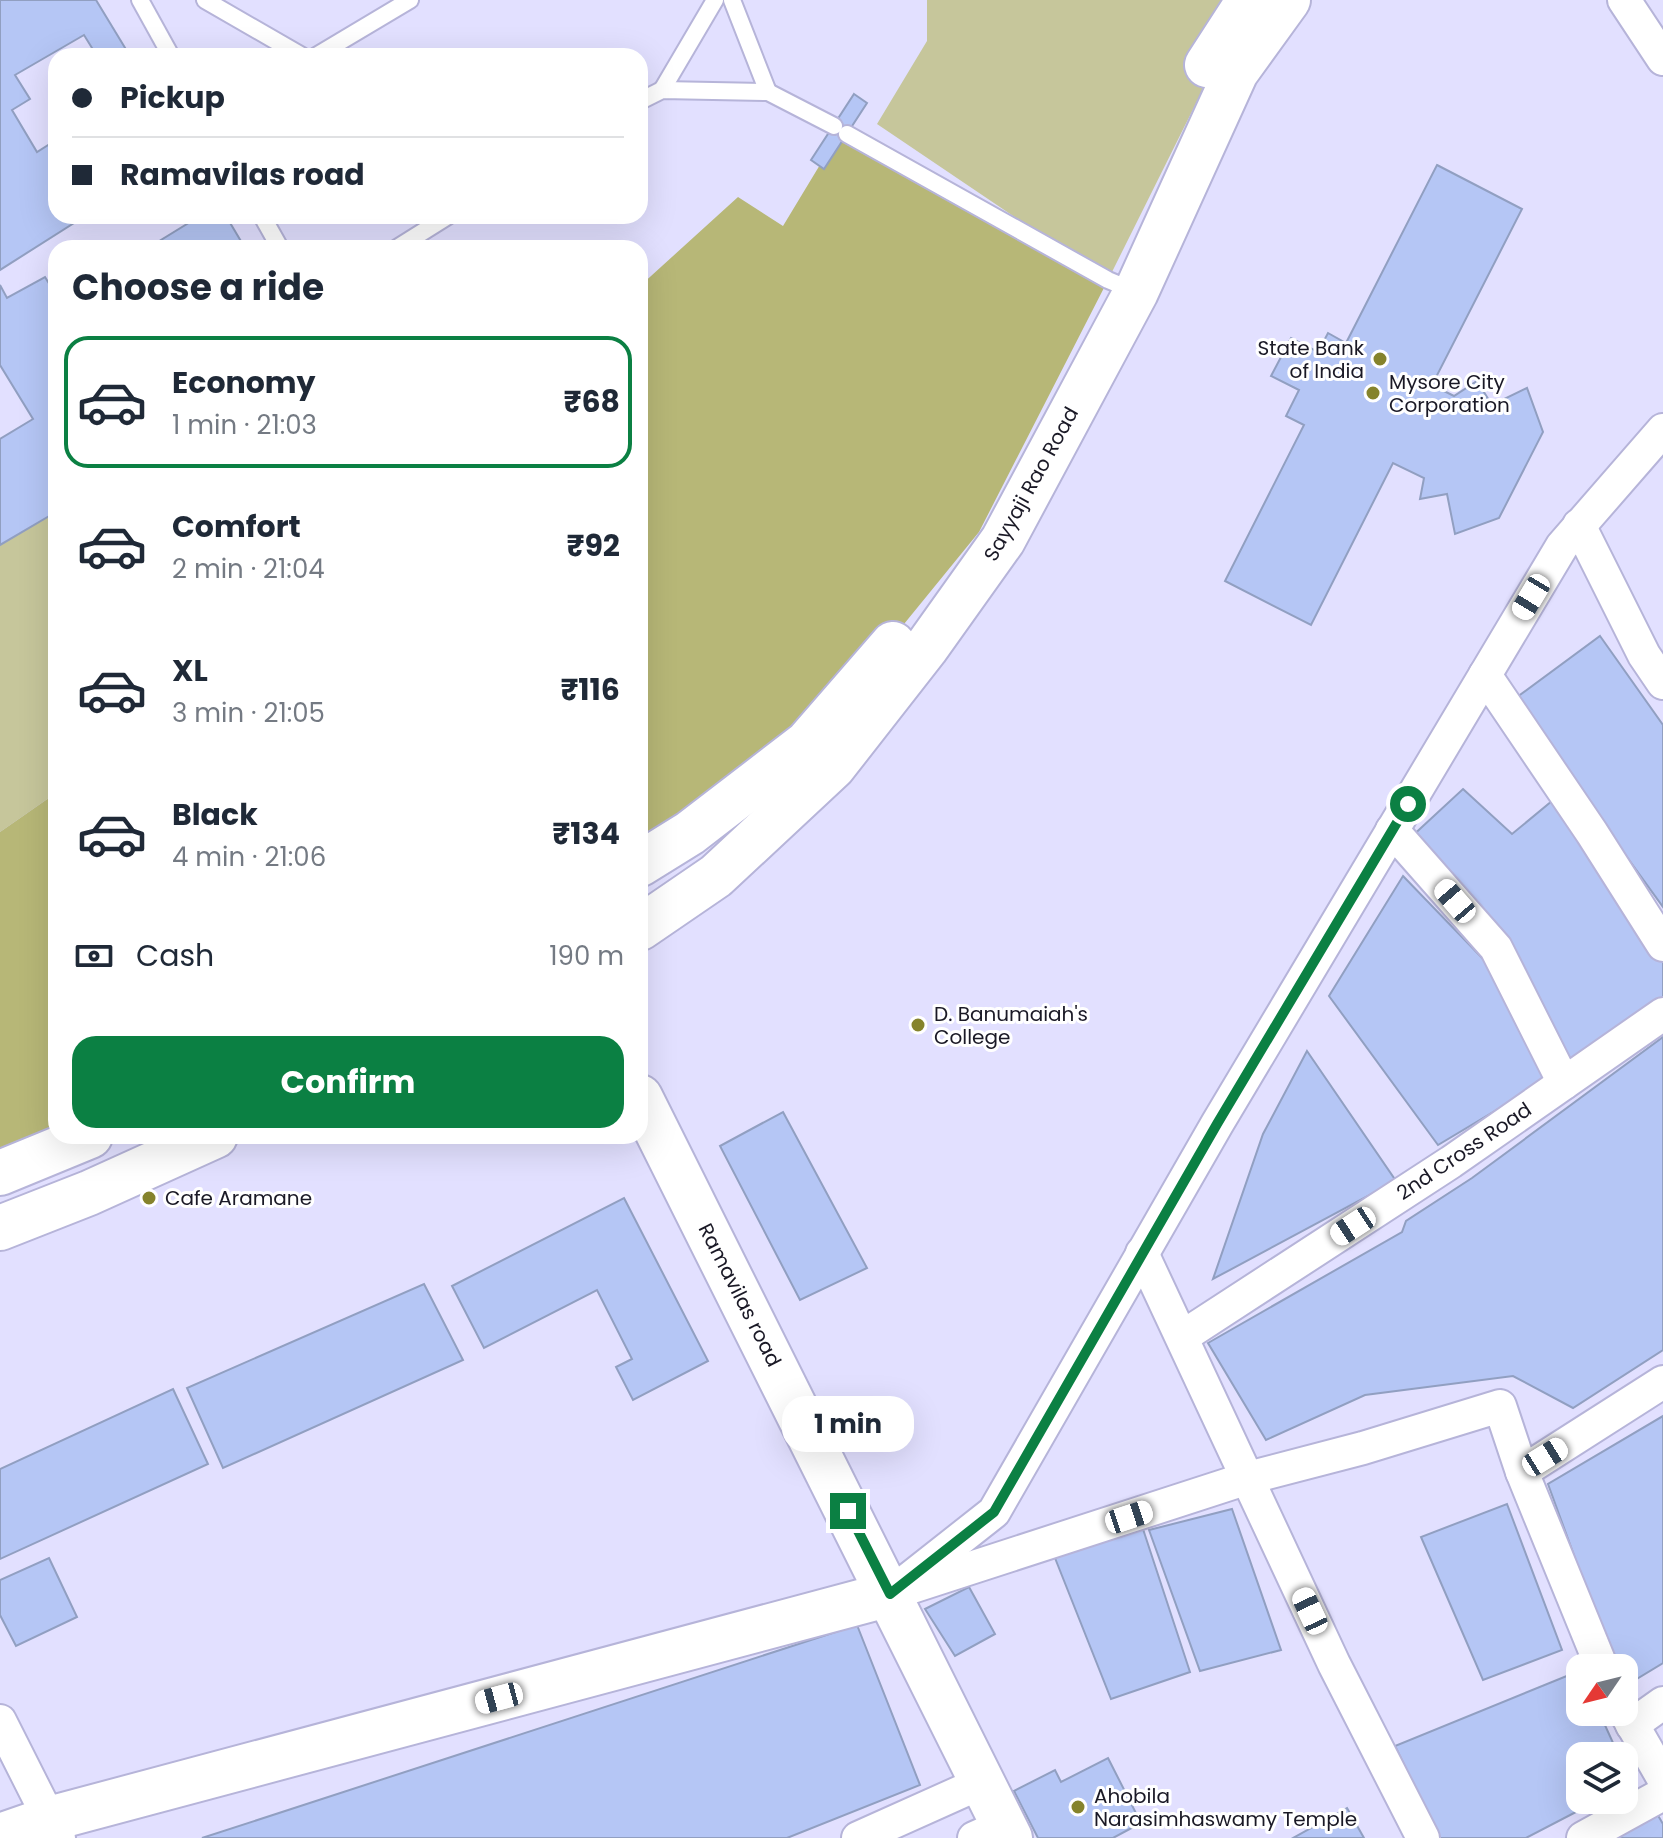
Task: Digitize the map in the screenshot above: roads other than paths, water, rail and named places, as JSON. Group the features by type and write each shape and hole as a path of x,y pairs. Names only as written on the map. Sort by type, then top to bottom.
{"main road":[{"name":"Sayyaji Rao Road","path":"648,923 716,876 833,767 926,648 1003,540 1122,286 1210,58 1249,0"},
{"name":"Sayyaji Rao Road","path":"648,859 690,833 807,743 905,631 979,532 1122,286 1236,72 1288,0"},
{"name":"Ramavilas road","path":"648,1113 983,1782 996,1834"},
{"path":"0,1173 71,1144"},
{"path":"0,1228 89,1193 197,1144"},
{"path":"0,1836 54,1828 890,1594"}],"street":[{"path":"1624,0 1663,59"},
{"path":"890,1594 994,1512 1142,1253 1562,546 1663,430"},
{"path":"1579,525 1644,655 1663,683"},
{"path":"1485,675 1663,945"},
{"path":"1392,830 1496,948 1564,1083"},
{"name":"2nd Cross Road","path":"1182,1337 1451,1162 1663,1014"},
{"path":"1142,1253 1334,1664 1423,1838"},
{"path":"1522,1472 1663,1382"},
{"path":"890,1594 1248,1478 1363,1448 1500,1406 1522,1472 1596,1654"},
{"path":"1638,1713 1663,1703"},
{"path":"0,1721 54,1828"},
{"path":"1633,1726 1663,1778"},
{"path":"858,1838 983,1782"},
{"path":"1583,1838 1663,1794"}],"lane":[{"path":"140,0 167,48"},
{"path":"205,0 288,48"},
{"path":"329,48 410,0"},
{"path":"662,90 715,0"},
{"path":"732,0 768,92"},
{"path":"648,97 662,90 768,92 1122,286"},
{"path":"410,240 435,224"}],"place":[{"name":"State Bank of India","path":"1380,359"},
{"name":"Mysore City Corporation","path":"1373,393"},
{"name":"D. Banumaiah's College","path":"918,1025"},
{"name":"Cafe Aramane","path":"149,1198"},
{"name":"Ahobila Narasimhaswamy Temple","path":"1078,1807"}]}
